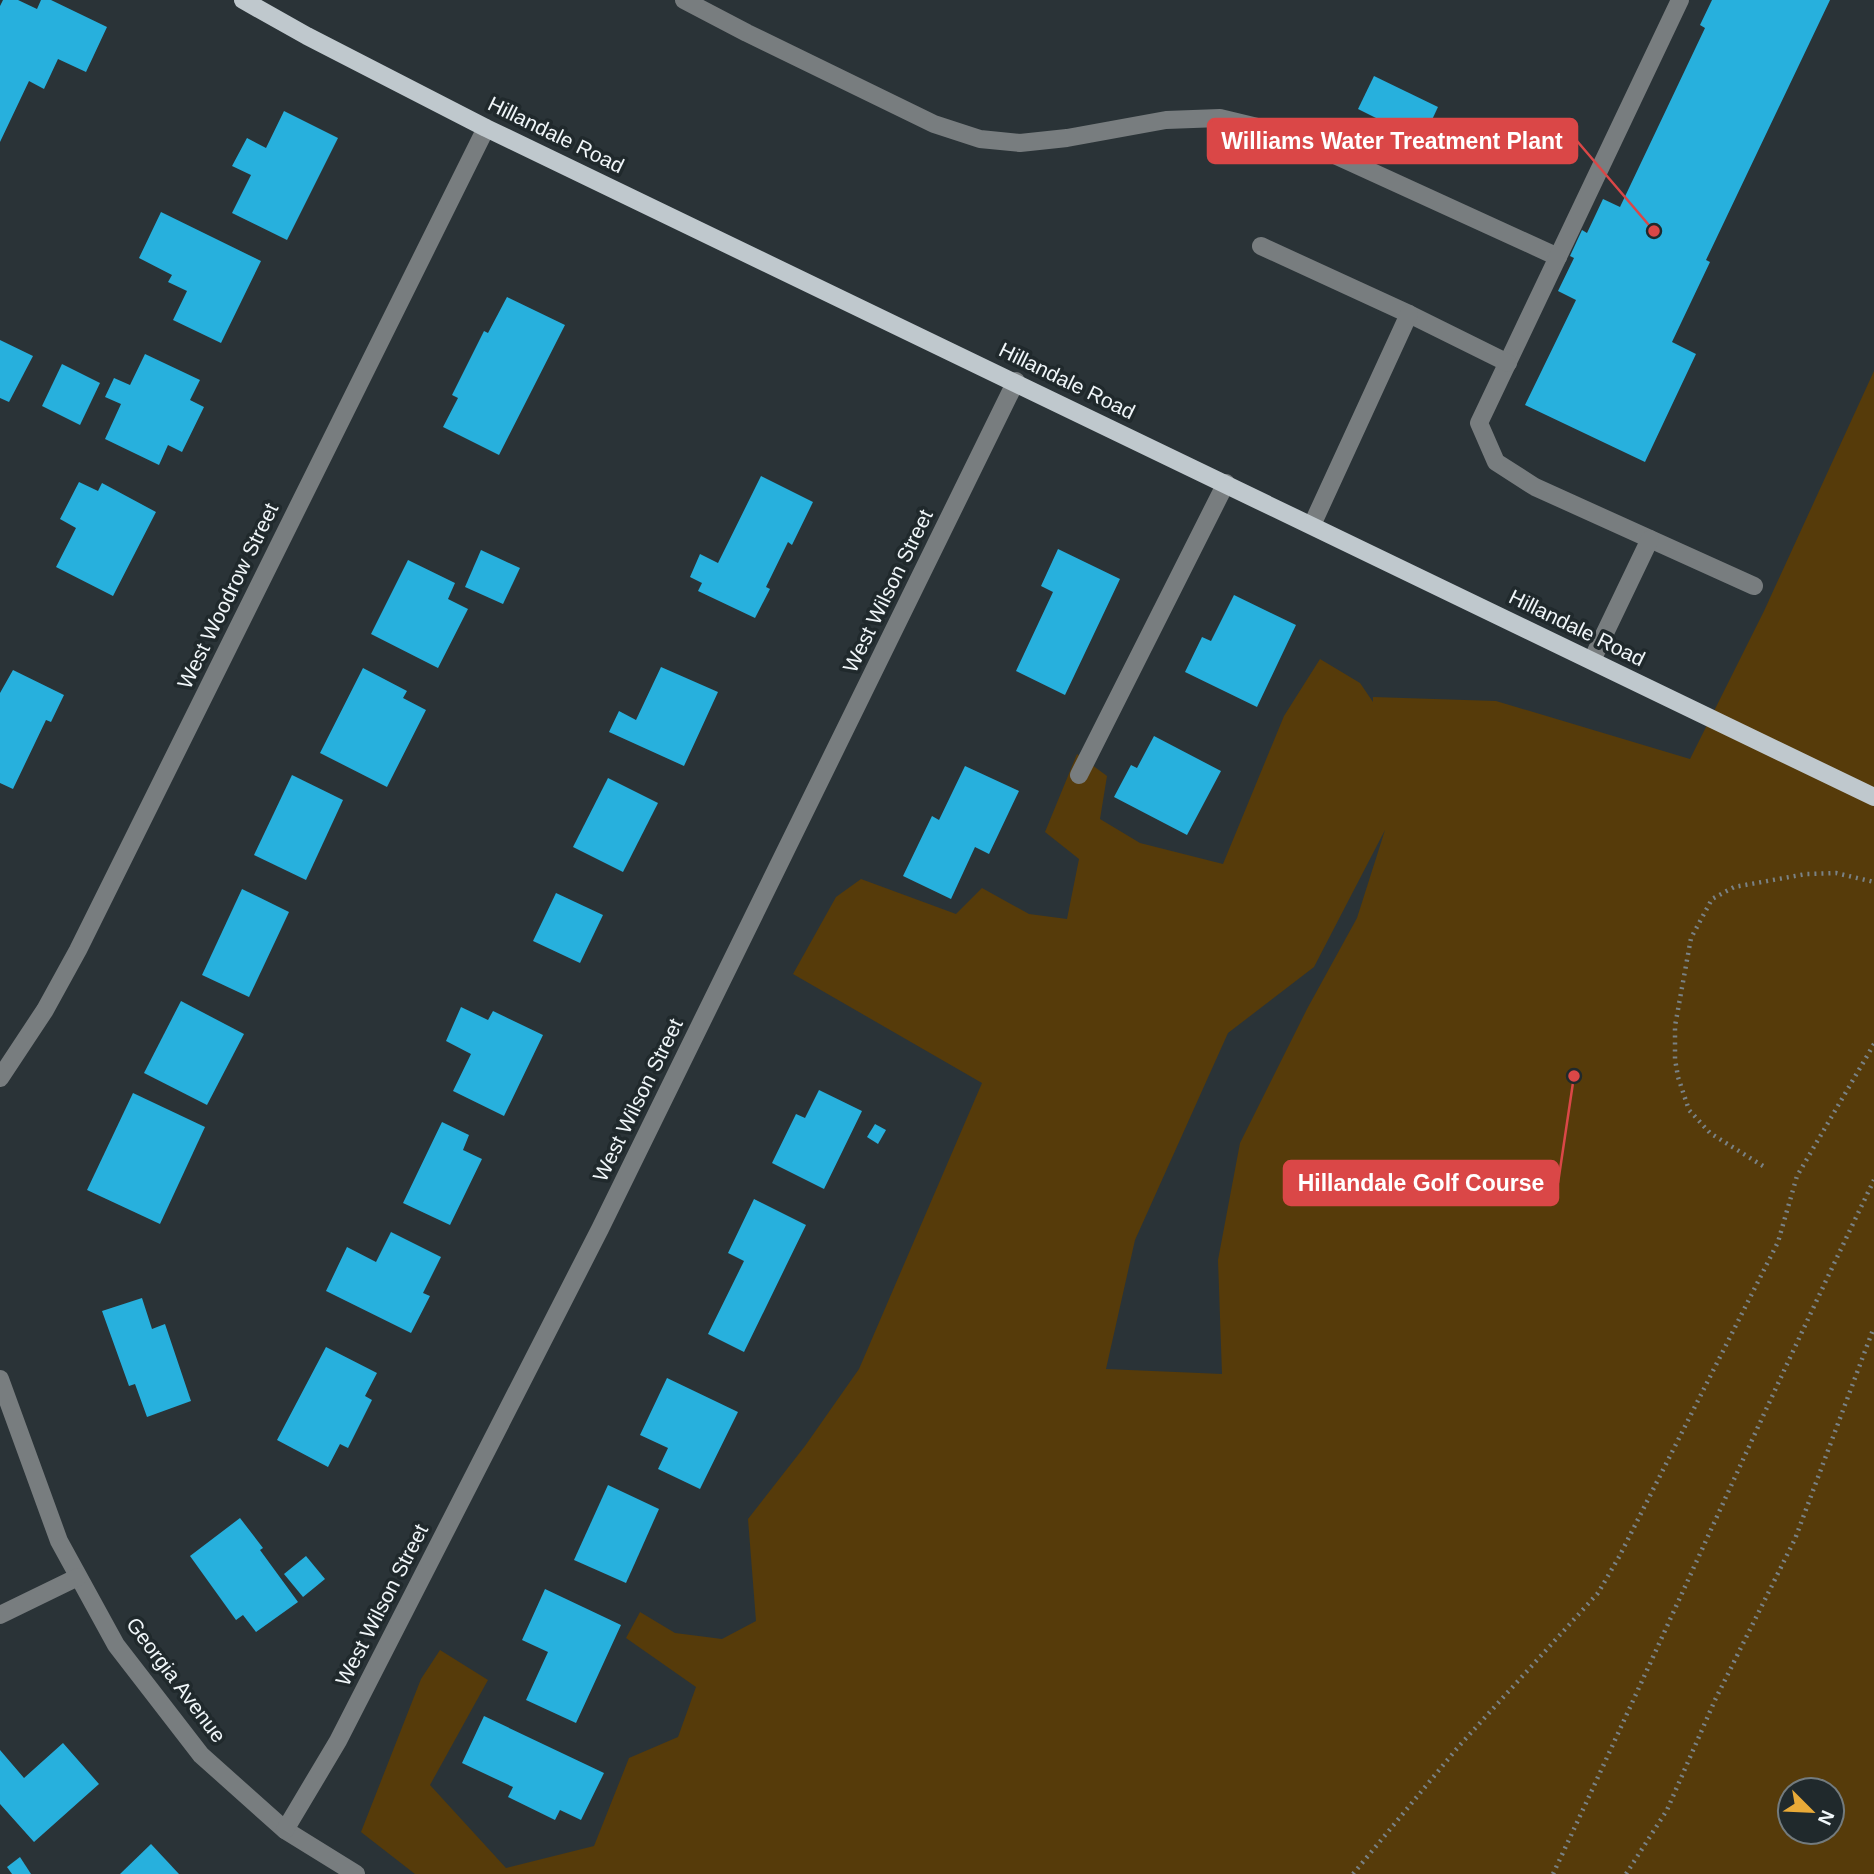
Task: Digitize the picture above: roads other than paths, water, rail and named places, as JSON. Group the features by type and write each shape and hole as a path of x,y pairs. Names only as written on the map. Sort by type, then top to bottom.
{"main road":[{"name":"Hillandale Road","path":"243,0 486,128 1016,381 1874,797"}],"street":[{"path":"684,0 934,124 980,139 1031,142 1166,120 1220,118 1291,135 1558,257"},
{"path":"1680,0 1479,424 1496,462 1535,487 1754,586"},
{"name":"West Woodrow Street","path":"0,1078 45,1010 78,950 486,128"},
{"path":"1261,246 1508,363"},
{"path":"1312,525 1409,314"},
{"name":"West Wilson Street","path":"285,1830 338,1741 600,1229 1016,381"},
{"path":"1079,775 1226,483"},
{"path":"1592,660 1650,539"},
{"name":"Georgia Avenue","path":"0,1379 59,1541 116,1645 201,1755 285,1830 356,1874"},
{"path":"0,1615 78,1577"}],"place":[{"name":"Williams Water Treatment Plant","path":"1654,231"},
{"name":"Hillandale Golf Course","path":"1574,1076"}]}
